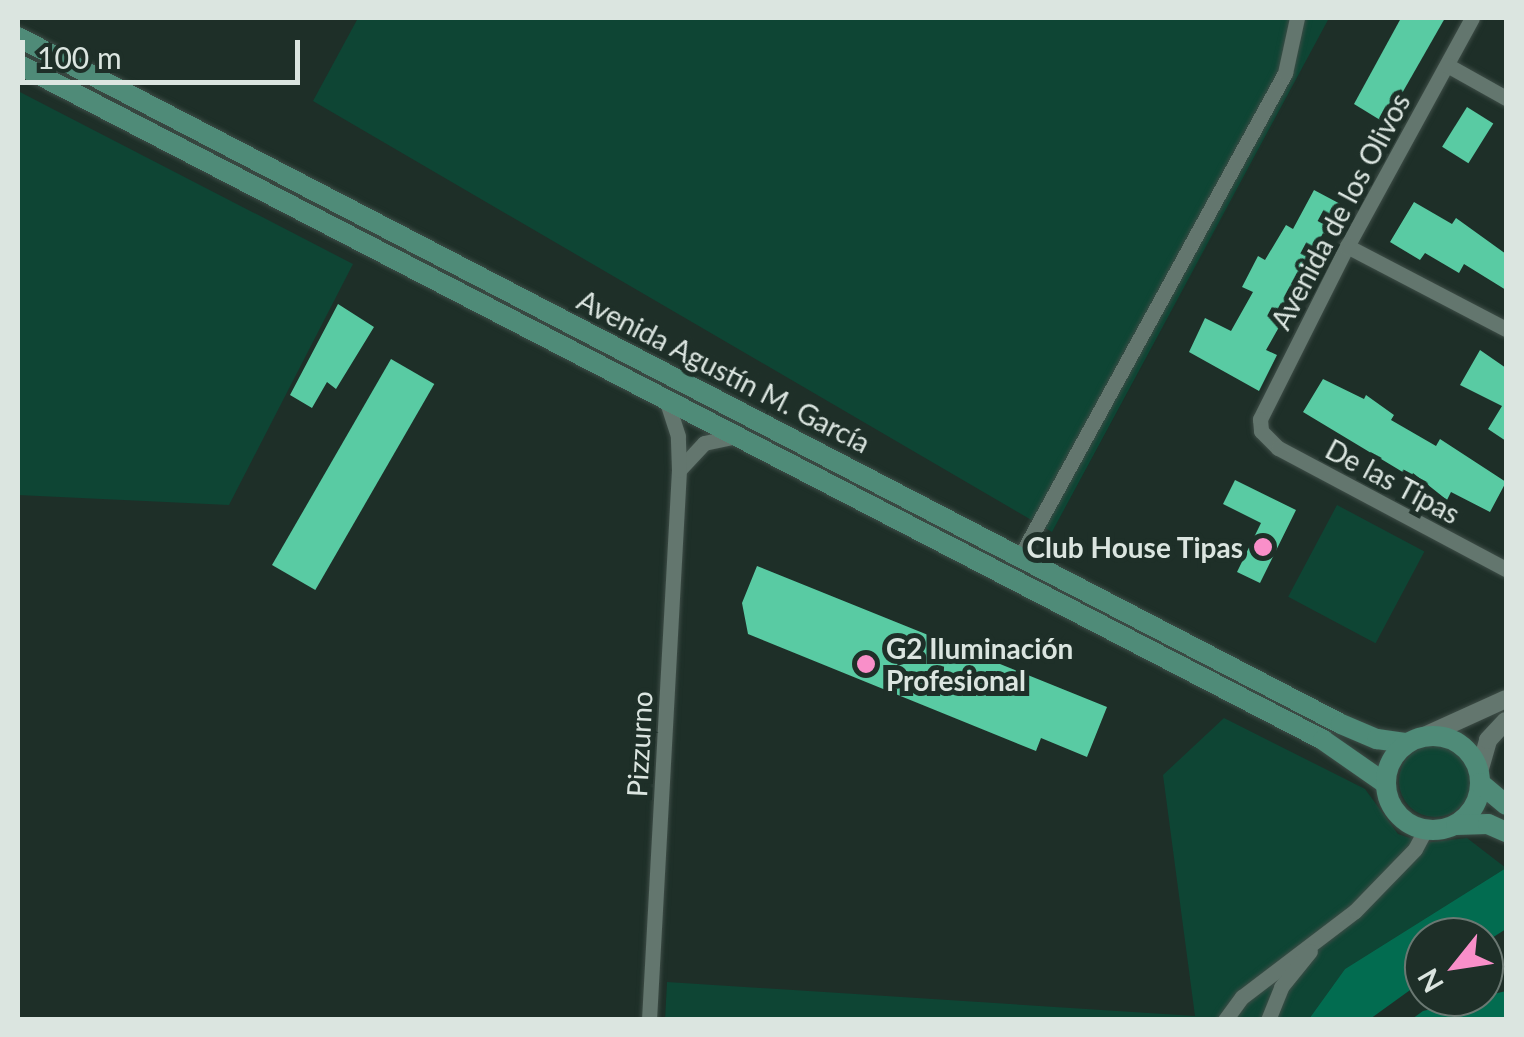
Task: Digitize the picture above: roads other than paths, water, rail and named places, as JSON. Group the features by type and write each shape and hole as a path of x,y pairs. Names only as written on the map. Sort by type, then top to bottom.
{"main road":[{"name":"Avenida Agustín M. García","path":"18,37 1341,724 1377,739 1414,740"},
{"name":"Avenida Agustín M. García","path":"18,64 1323,740 1386,784"},
{"path":"1506,805 1480,777 1473,758 1450,739 1414,740 1396,754 1386,784 1397,814 1425,830 1488,824 1506,832"},
{"path":"1456,825 1470,814 1480,777"}],"street":[{"path":"1021,555 1285,73 1297,18"},
{"name":"Avenida de los Olivos","path":"1261,430 1264,408 1472,18"},
{"path":"1447,66 1506,98"},
{"path":"1347,246 1506,329"},
{"name":"Pizzurno","path":"649,1020 680,470 678,436 666,398"},
{"name":"De las Tipas","path":"1261,430 1278,448 1506,569"},
{"path":"680,470 704,443 740,436"},
{"path":"1414,740 1506,698"},
{"path":"1480,777 1488,740 1506,721"},
{"path":"1225,1019 1242,997 1379,886 1416,849 1425,830"},
{"path":"1268,1020 1281,987 1323,934"}],"place":[{"name":"Club House Tipas","path":"1263,547"},
{"name":"G2 Iluminación Profesional","path":"866,664"}]}
